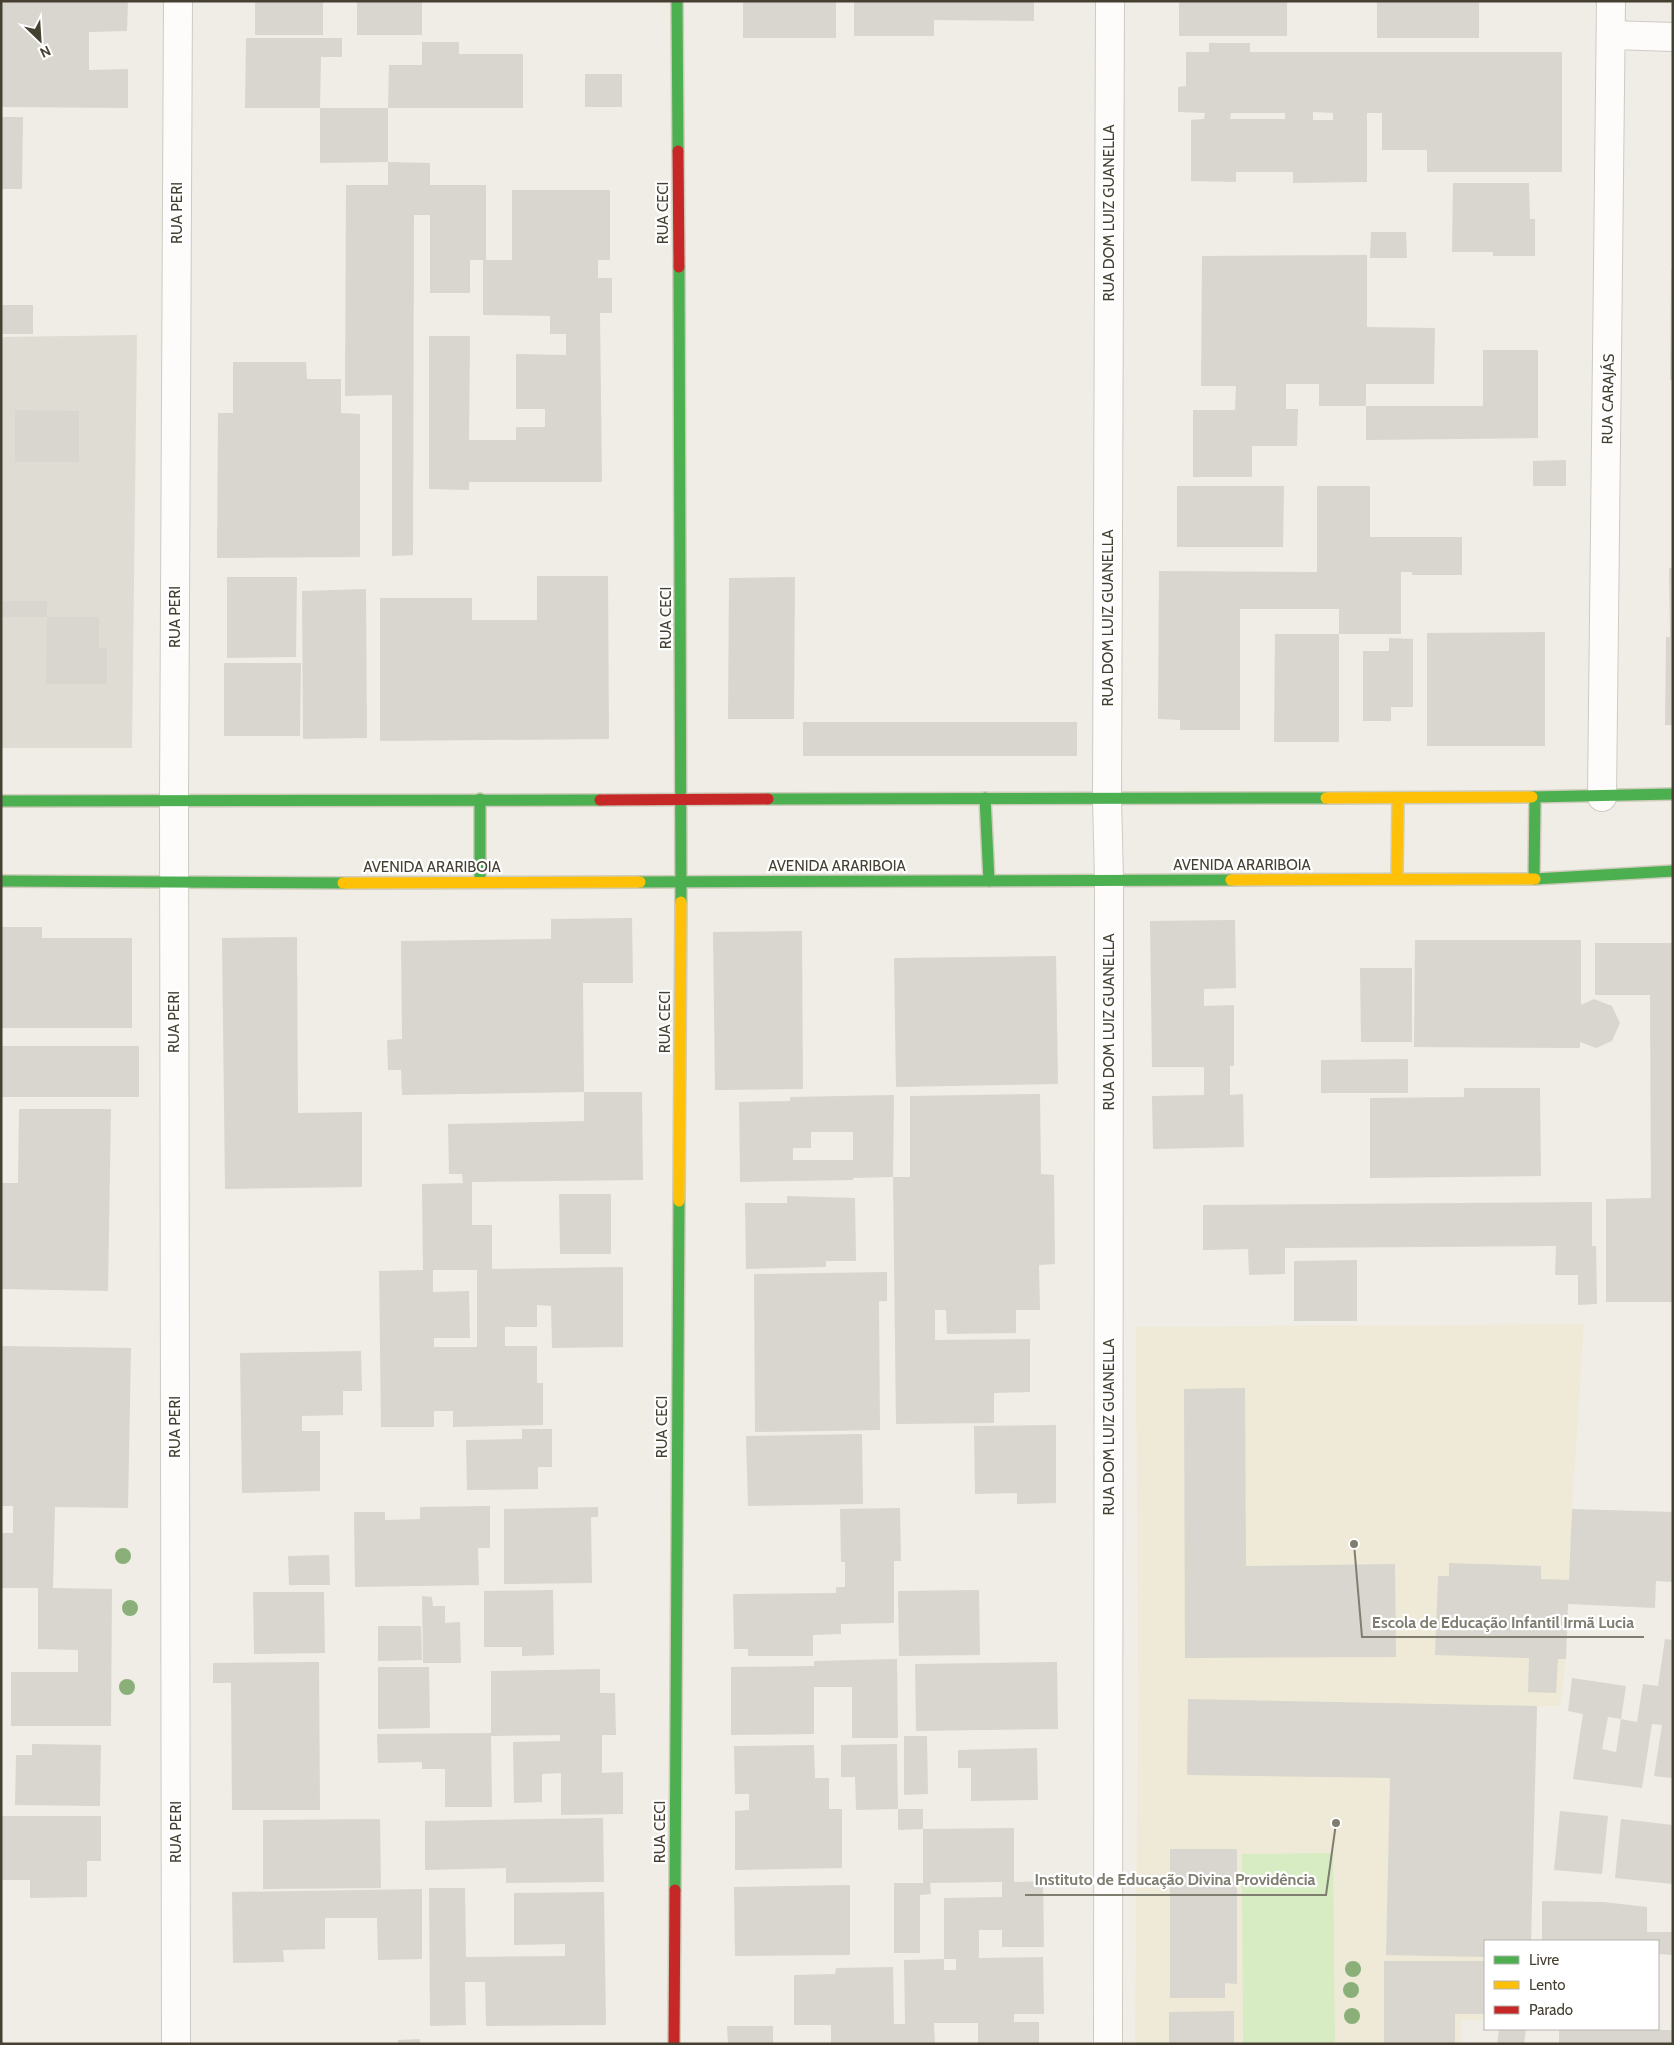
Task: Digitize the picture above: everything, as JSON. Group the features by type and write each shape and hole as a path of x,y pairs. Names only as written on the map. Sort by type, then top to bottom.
{"main road":[{"name":"RUA CECI","path":"674,2044 682,799 677,1"},
{"path":"1,801 1398,798 1602,797 1673,794"},
{"path":"1534,879 1535,797"},
{"path":"986,798 989,880"},
{"path":"1397,879 1398,798"},
{"path":"480,799 480,882"},
{"name":"AVENIDA ARARIBOIA","path":"1,881 174,883 1534,879 1673,871"}],"street":[{"name":"RUA PERI","path":"176,2044 174,800 178,1"},
{"name":"RUA DOM LUIZ GUANELLA","path":"1108,2044 1109,880 1107,798 1110,1"},
{"name":"RUA CARAJÁS","path":"1602,797 1611,1"},
{"path":"1612,34 1673,37"}],"shaded area":[{"path":"137,335 132,748 1,748 1,337"},
{"path":"1584,1324 1572,1509 1566,1659 1560,1706 1537,1706 1531,1940 1484,1940 1484,2020 1462,2020 1461,2044 1135,2044 1138,1698 1136,1327"}],"green space":[{"path":"1333,1853 1335,2043 1243,2044 1242,1854"}],"building":[{"path":"1,1 128,1 127,31 89,32 89,70 128,69 128,108 1,107"},
{"path":"255,1 323,1 323,35 255,35"},
{"path":"357,1 422,1 422,35 357,35"},
{"path":"743,1 836,1 836,38 743,38"},
{"path":"854,1 1034,1 1034,21 934,20 934,36 854,36"},
{"path":"1179,1 1287,1 1287,36 1179,36"},
{"path":"1377,1 1479,1 1479,38 1377,38"},
{"path":"246,38 342,38 342,57 321,57 320,108 245,108"},
{"path":"422,42 459,42 459,54 523,54 523,108 388,108 389,65 422,65"},
{"path":"1209,43 1250,43 1250,52 1562,52 1562,172 1427,172 1427,150 1382,150 1382,113 1367,113 1367,182 1293,183 1293,172 1236,172 1236,182 1191,181 1191,120 1204,119 1205,113 1178,112 1178,87 1186,86 1186,52 1209,52","holes":["1313,112 1333,113 1333,120 1313,120","1231,113 1285,113 1285,119 1230,119"]},
{"path":"585,74 622,74 622,107 585,107"},
{"path":"320,108 388,108 388,162 320,163"},
{"path":"1,117 23,117 22,189 1,189"},
{"path":"388,162 430,163 430,185 486,185 486,260 512,260 512,190 610,190 610,260 598,260 598,278 612,278 612,313 600,313 602,482 469,482 469,490 429,489 429,336 470,336 469,440 516,440 516,427 545,427 545,409 516,409 516,354 566,355 566,334 550,334 550,316 483,315 483,260 470,260 470,293 430,293 430,215 414,215 413,555 392,556 392,395 345,396 346,185 388,185"},
{"path":"1453,183 1529,183 1530,219 1535,219 1535,256 1493,256 1493,252 1452,252"},
{"path":"1371,232 1406,232 1407,258 1370,258"},
{"path":"1367,255 1367,327 1435,328 1434,384 1366,384 1366,406 1319,406 1319,384 1286,384 1286,409 1298,409 1297,446 1252,446 1252,477 1193,477 1193,410 1235,410 1236,386 1201,386 1202,256"},
{"path":"1671,270 1673,270 1673,380 1670,380"},
{"path":"1,305 33,305 33,334 1,334"},
{"path":"1483,350 1538,350 1538,438 1366,440 1366,406 1483,406"},
{"path":"233,362 306,362 307,379 341,379 341,413 360,414 360,557 217,558 218,413 233,413"},
{"path":"15,410 79,411 79,462 15,462"},
{"path":"1566,460 1566,486 1533,486 1533,461"},
{"path":"1177,486 1284,486 1283,547 1177,547"},
{"path":"1317,486 1370,486 1370,537 1462,537 1462,575 1412,575 1412,572 1401,572 1401,634 1339,634 1339,609 1240,609 1240,730 1180,730 1180,720 1158,719 1159,571 1317,572"},
{"path":"1669,568 1673,568 1673,725 1665,725 1666,637 1670,637"},
{"path":"537,576 608,576 609,739 380,741 380,598 472,598 472,620 537,620"},
{"path":"227,577 297,577 296,657 227,658"},
{"path":"795,577 794,719 728,719 729,578"},
{"path":"366,589 367,738 303,739 302,591"},
{"path":"1,601 47,601 47,617 1,617"},
{"path":"47,617 99,617 99,648 107,648 107,684 46,684"},
{"path":"1545,632 1545,746 1427,746 1427,633"},
{"path":"1275,634 1339,634 1339,742 1274,742"},
{"path":"1389,638 1413,639 1413,707 1391,707 1391,721 1363,721 1363,651 1389,651"},
{"path":"224,663 301,663 300,736 224,736"},
{"path":"803,722 1077,722 1077,756 803,756"},
{"path":"632,918 633,983 583,983 584,1092 402,1095 401,1070 388,1070 387,1040 402,1039 401,941 551,939 551,919"},
{"path":"1235,920 1236,988 1204,989 1204,1006 1234,1005 1234,1066 1230,1066 1230,1095 1243,1094 1244,1147 1153,1149 1152,1096 1204,1095 1204,1067 1152,1067 1150,921"},
{"path":"1,927 42,927 42,938 132,938 132,1028 1,1028"},
{"path":"802,931 803,1089 715,1090 713,932"},
{"path":"297,937 298,1113 362,1112 362,1187 225,1189 222,938"},
{"path":"1415,940 1581,940 1581,1005 1594,999 1612,1006 1620,1023 1612,1041 1596,1048 1580,1042 1580,1048 1414,1047"},
{"path":"1595,943 1673,943 1673,1302 1606,1302 1606,1199 1651,1198 1650,995 1595,995"},
{"path":"1056,956 1058,1084 896,1087 894,958"},
{"path":"1360,968 1412,968 1412,1042 1361,1042"},
{"path":"1,1046 139,1046 139,1097 1,1097"},
{"path":"1408,1059 1408,1093 1321,1093 1321,1060"},
{"path":"1464,1088 1540,1088 1541,1176 1370,1178 1370,1098 1464,1097"},
{"path":"584,1092 642,1092 643,1180 472,1182 472,1225 492,1225 492,1269 623,1267 623,1347 552,1348 551,1306 537,1305 537,1327 505,1327 505,1346 537,1346 537,1383 543,1383 543,1425 453,1427 453,1411 434,1411 434,1427 381,1427 379,1271 423,1270 422,1184 463,1183 462,1174 449,1174 448,1124 584,1121","holes":["433,1270 477,1270 477,1347 434,1347 434,1338 470,1338 469,1291 433,1292"]},
{"path":"1040,1094 1041,1174 1054,1175 1055,1264 1039,1265 1040,1310 1016,1310 1016,1333 947,1334 946,1310 935,1310 935,1340 1030,1339 1030,1392 994,1393 994,1423 896,1424 893,1177 910,1177 910,1096"},
{"path":"894,1095 893,1177 853,1178 853,1180 740,1182 739,1102 790,1101 790,1097","holes":["811,1132 853,1132 853,1160 793,1160 793,1148 811,1148"]},
{"path":"19,1109 111,1109 108,1291 1,1289 1,1183 18,1183"},
{"path":"559,1194 611,1194 611,1254 560,1254"},
{"path":"787,1196 855,1198 856,1261 826,1261 826,1267 746,1269 745,1203 787,1203"},
{"path":"1592,1202 1592,1246 1596,1246 1597,1304 1578,1305 1578,1275 1555,1275 1556,1246 1285,1248 1285,1274 1249,1275 1248,1249 1203,1250 1203,1205"},
{"path":"1357,1260 1357,1321 1294,1321 1294,1261"},
{"path":"887,1272 887,1301 879,1301 880,1430 755,1432 754,1274"},
{"path":"1,1346 131,1348 128,1508 55,1507 53,1588 112,1589 111,1726 11,1726 11,1672 78,1672 78,1650 38,1649 38,1588 1,1588 1,1533 13,1533 13,1506 1,1506"},
{"path":"361,1351 362,1391 343,1391 343,1415 302,1416 302,1431 320,1431 320,1491 242,1493 240,1353"},
{"path":"1245,1388 1246,1566 1395,1564 1396,1657 1185,1658 1184,1389"},
{"path":"1056,1425 1056,1503 1017,1504 1017,1493 975,1494 974,1426"},
{"path":"522,1429 552,1429 552,1467 538,1467 538,1489 467,1490 466,1440 522,1439"},
{"path":"862,1434 863,1504 748,1506 746,1436"},
{"path":"490,1506 490,1548 478,1548 479,1585 355,1587 354,1512 385,1512 385,1520 420,1519 420,1507"},
{"path":"598,1507 598,1517 591,1517 592,1583 504,1584 504,1509"},
{"path":"900,1508 901,1561 894,1561 894,1623 841,1624 841,1634 813,1635 813,1656 748,1656 748,1649 734,1649 733,1594 836,1593 836,1587 845,1587 845,1562 841,1562 840,1509"},
{"path":"1572,1509 1673,1512 1673,1582 1656,1581 1655,1608 1568,1604 1566,1659 1558,1659 1556,1693 1528,1692 1529,1658 1435,1655 1438,1576 1449,1576 1449,1563 1541,1566 1541,1579 1569,1580"},
{"path":"329,1555 330,1585 289,1585 288,1556"},
{"path":"553,1590 554,1655 522,1656 522,1647 484,1647 484,1591"},
{"path":"979,1590 980,1655 899,1656 898,1591"},
{"path":"253,1592 324,1592 325,1653 254,1654"},
{"path":"422,1596 432,1597 433,1606 445,1606 445,1623 460,1622 461,1663 423,1663"},
{"path":"378,1626 421,1626 422,1660 378,1661"},
{"path":"1665,1639 1673,1640 1673,1778 1654,1776 1662,1725 1652,1724 1642,1788 1573,1779 1583,1714 1568,1711 1572,1678 1626,1686 1621,1719 1637,1722 1643,1684 1658,1686","holes":["1608,1717 1621,1719 1616,1752 1602,1749"]},
{"path":"897,1659 898,1738 852,1738 852,1687 814,1687 814,1734 731,1735 731,1667 814,1666 814,1661"},
{"path":"319,1662 320,1810 232,1810 231,1683 213,1683 213,1663"},
{"path":"1057,1662 1058,1729 916,1731 915,1664"},
{"path":"378,1667 429,1667 430,1728 378,1729"},
{"path":"600,1669 600,1693 615,1693 616,1735 602,1735 602,1773 623,1772 623,1814 561,1815 561,1773 542,1774 542,1802 514,1803 513,1742 560,1741 560,1735 491,1736 492,1807 445,1807 445,1769 422,1769 422,1762 378,1763 377,1734 491,1733 491,1671"},
{"path":"1188,1699 1537,1706 1531,1940 1484,1940 1484,1957 1386,1955 1390,1778 1187,1775"},
{"path":"904,1736 927,1736 928,1794 904,1795"},
{"path":"32,1744 101,1745 100,1806 15,1805 16,1755 32,1755"},
{"path":"897,1744 898,1809 856,1810 855,1777 841,1777 841,1745"},
{"path":"814,1745 815,1778 829,1778 829,1809 842,1809 842,1868 735,1870 735,1811 749,1810 749,1794 735,1794 734,1746"},
{"path":"1037,1748 1038,1800 971,1801 971,1768 958,1768 958,1750"},
{"path":"898,1809 923,1809 923,1829 898,1830"},
{"path":"1560,1811 1608,1816 1602,1874 1554,1870"},
{"path":"1,1816 101,1816 101,1861 87,1861 87,1897 30,1898 30,1880 1,1880"},
{"path":"603,1818 604,1882 506,1883 506,1868 425,1870 425,1821"},
{"path":"380,1819 381,1888 263,1889 263,1820"},
{"path":"1621,1819 1673,1825 1673,1884 1615,1878"},
{"path":"1014,1828 1014,1882 1043,1881 1044,1947 1002,1947 1002,1930 979,1930 979,1958 1043,1957 1044,2014 1014,2014 1014,2022 1039,2022 1039,2044 978,2044 978,2023 934,2023 935,2044 831,2044 831,2025 794,2025 794,1975 835,1974 836,1968 893,1967 894,2024 905,2024 904,1960 944,1959 944,1898 1002,1897 1002,1882 930,1883 931,1894 920,1895 920,1953 894,1953 894,1883 923,1883 923,1829","holes":["944,1959 956,1959 956,1970 944,1970"]},
{"path":"1170,1849 1237,1849 1237,1984 1225,1983 1225,1998 1170,1998"},
{"path":"850,1885 850,1955 735,1956 734,1887"},
{"path":"429,1888 465,1888 466,1957 565,1956 565,1944 514,1945 514,1893 604,1892 606,2025 486,2026 485,1982 465,1982 466,2025 430,2026"},
{"path":"422,1889 422,1959 378,1960 377,1918 325,1918 325,1949 283,1950 284,1962 233,1963 232,1892"},
{"path":"1542,1901 1603,1902 1647,1907 1647,1932 1673,1932 1673,1955 1659,1954 1659,1940 1542,1940"},
{"path":"1384,1961 1484,1961 1484,2014 1455,2014 1455,2044 1384,2044"},
{"path":"1234,2011 1234,2044 1169,2044 1169,2012"},
{"path":"727,2026 773,2026 773,2044 728,2044"},
{"path":"1499,2030 1526,2030 1524,2044 1497,2044"},
{"path":"1559,2030 1673,2030 1673,2044 1559,2044"},
{"path":"420,2039 420,2044 398,2044 398,2040"}],"traffic: fast":[{"path":"677,1 678,151"},
{"path":"679,267 681,902"},
{"path":"1532,797 1673,794"},
{"path":"1534,879 1535,797"},
{"path":"985,798 989,881"},
{"path":"768,799 1326,798"},
{"path":"480,799 480,882"},
{"path":"1,801 600,800"},
{"path":"1535,879 1673,871"},
{"path":"640,882 1231,880"},
{"path":"1,881 343,883"},
{"path":"675,1890 679,1201"}],"traffic: slow":[{"path":"1326,798 1532,797"},
{"path":"1397,879 1398,798"},
{"path":"1231,880 1535,879"},
{"path":"343,883 640,882"},
{"path":"679,1201 681,902"}],"traffic: jam":[{"path":"678,151 679,267"},
{"path":"600,800 768,799"},
{"path":"674,2044 675,1890"}],"place":[{"name":"Escola de Educação Infantil Irmã Lucia","path":"1354,1544"},
{"name":"Instituto de Educação Divina Providência","path":"1336,1823"}]}
